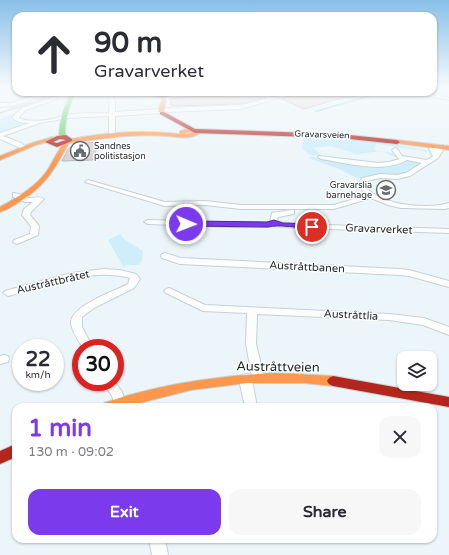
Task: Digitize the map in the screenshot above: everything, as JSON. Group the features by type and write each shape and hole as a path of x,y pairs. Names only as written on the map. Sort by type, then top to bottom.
{"main road":[{"path":"66,113 62,135 66,140"},
{"path":"170,113 188,131"},
{"path":"52,141 65,121"},
{"name":"Gravarsveien","path":"66,140 188,131"},
{"name":"Gravarsveien","path":"66,140 114,133 188,131 337,136 440,150"},
{"path":"0,158 25,148 52,141 66,140"},
{"path":"0,210 43,180 52,167 66,140"},
{"path":"0,206 20,196 46,168 55,150 52,141"},
{"name":"Austråttveien","path":"120,403 180,386 252,378 324,380 449,402"},
{"path":"0,458 12,452"}],"street":[{"path":"20,113 16,118 21,121 38,122 65,121 125,113"},
{"path":"113,115 114,133"},
{"path":"0,136 38,122"},
{"path":"0,136 25,148"},
{"path":"395,150 400,157 428,162"},
{"path":"440,150 428,162 408,175 397,177 380,176 364,179 362,183 363,188 371,196 384,201 401,205 448,207"},
{"path":"321,157 381,164 398,163 406,158"},
{"path":"88,182 165,204 205,203 241,207 299,208"},
{"path":"17,242 34,235 35,226 26,214 27,211 40,199 28,200 20,196"},
{"name":"Gravarverket","path":"371,196 334,207 299,208 275,215 272,219 274,223 297,226 449,231"},
{"path":"148,222 232,225 271,225 274,223"},
{"name":"Austråttbanen","path":"165,256 180,261 409,273 449,284"},
{"name":"Austråttbråtet","path":"8,293 82,274 122,272 133,276 135,279 130,286 83,310 76,317 76,322 84,339"},
{"name":"Austråttlia","path":"169,291 203,308 389,317 424,322 449,331"},
{"path":"250,403 246,384 252,378 252,311"},
{"path":"115,391 120,403"},
{"path":"158,543 160,555"}],"shaded area":[{"path":"17,113 14,118 30,123 0,134 0,119"},
{"path":"304,137 350,139 411,147 429,152 376,144 374,150 381,151 357,154 331,146 313,148 321,154 313,156 302,148"},
{"path":"381,151 393,153 400,159 394,160 397,158"},
{"path":"312,157 380,165 397,164 410,160 422,163 407,173 399,175 373,175 362,179 308,158"},
{"path":"120,234 125,240 143,251 142,260 139,265 126,265 124,268 108,240"}],"building":[{"name":"Sandnes politistasjon","path":"99,142 93,160 62,161 68,149 71,147 83,143"}],"traffic: fast":[{"path":"64,137 62,135 65,113"}],"traffic: slow":[{"path":"69,141 130,134 167,134 186,136 197,133 190,130 182,132 184,135"},
{"path":"0,158 34,144 52,139"},
{"path":"397,142 449,148"},
{"path":"0,210 21,198 41,182 51,170 66,143"},
{"path":"122,403 191,386 247,379 276,378 333,381"}],"traffic: jam":[{"path":"162,113 193,130"},
{"path":"195,131 340,136 397,142"},
{"path":"59,137 66,137 70,140 57,145 48,142 59,137"},
{"path":"333,381 449,402"},
{"path":"0,458 12,452"}],"place":[{"name":"Sandnes politistasjon","path":"80,151"},
{"name":"Gravarslia barnehage","path":"386,190"}],"route":[{"path":"186,224 271,225 274,223 312,227"}]}
